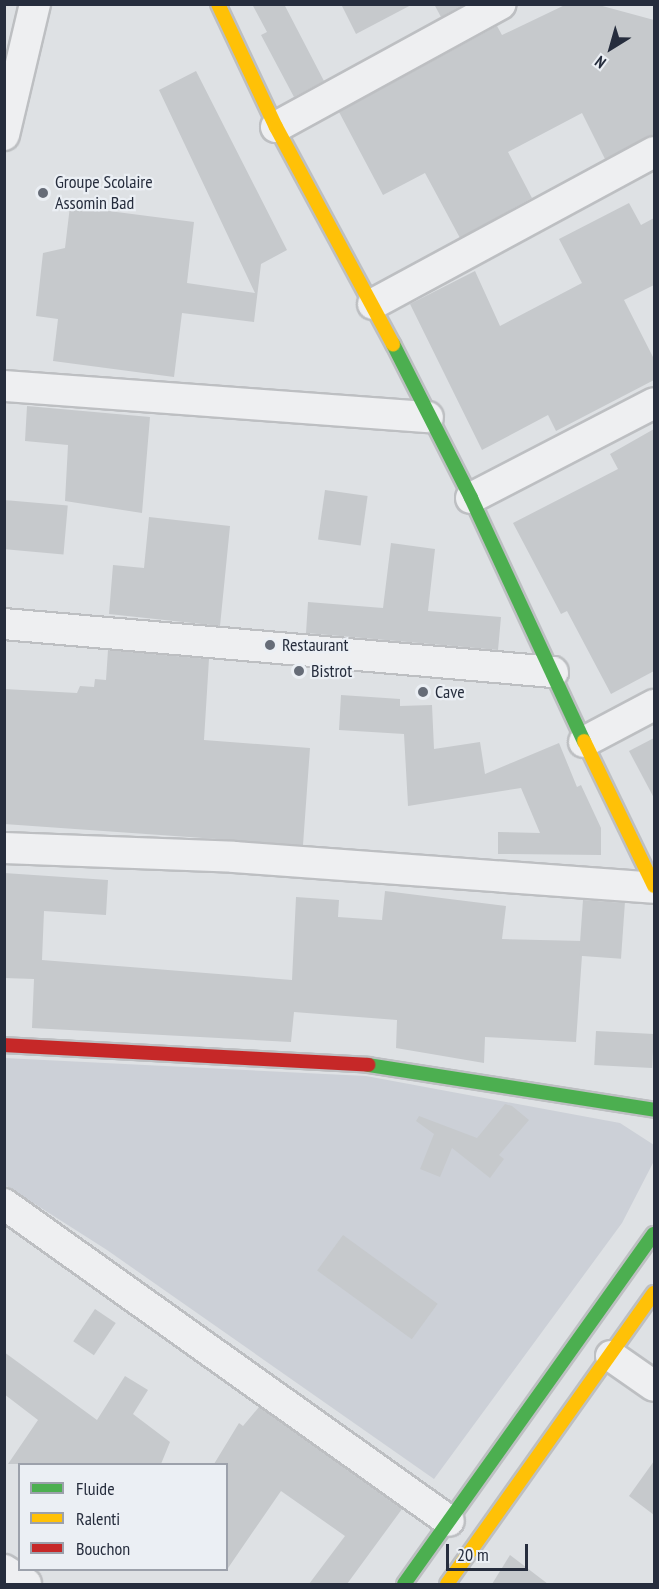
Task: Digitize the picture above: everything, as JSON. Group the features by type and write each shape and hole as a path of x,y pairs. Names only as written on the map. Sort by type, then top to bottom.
{"street":[{"path":"4,135 35,4"},
{"path":"4,848 234,857 654,887 471,498 372,304 276,127 218,4"},
{"path":"276,127 501,4"},
{"path":"372,304 654,152"},
{"path":"4,386 428,417"},
{"path":"471,498 654,403"},
{"path":"4,624 553,672"},
{"path":"584,742 654,705"},
{"path":"4,1046 387,1066 654,1110"},
{"path":"4,1204 449,1521"},
{"path":"404,1584 654,1234"},
{"path":"447,1584 654,1293"},
{"path":"611,1356 654,1386"},
{"path":"4,1570 26,1584"}],"shaded area":[{"path":"4,1058 366,1076 620,1123 654,1145 654,1161 622,1223 434,1479 107,1250 5,1185"}],"building":[{"path":"252,4 284,4 324,81 294,97 261,35 267,32"},
{"path":"341,4 413,4 356,34"},
{"path":"434,4 464,4 441,17"},
{"path":"567,4 595,4 654,20 654,135 605,159 582,113 508,152 532,198 460,238 425,173 383,195 339,112 497,26 502,35"},
{"path":"196,71 287,250 261,264 254,322 182,313 174,377 53,361 58,319 36,316 43,253 65,248 70,206 194,222 187,283 255,293 159,90"},
{"path":"629,203 641,225 654,218 654,285 624,300 654,359 654,380 556,431 548,415 482,450 410,304 475,271 500,326 582,283 559,239"},
{"path":"27,406 150,417 142,513 65,501 68,445 25,441"},
{"path":"654,429 654,671 611,694 567,611 561,614 513,523 618,469 610,454"},
{"path":"325,490 368,496 361,545 318,540"},
{"path":"4,500 68,506 63,554 4,549"},
{"path":"149,517 230,526 220,626 109,614 113,565 144,568"},
{"path":"391,543 435,549 428,611 501,617 498,650 306,633 308,602 383,608"},
{"path":"108,650 209,659 204,740 310,748 303,845 4,824 4,689 77,693 80,686 94,687 95,679 106,680"},
{"path":"341,695 400,699 400,706 432,705 434,749 480,742 485,774 559,743 577,787 581,785 601,828 601,855 498,854 498,832 540,833 521,788 408,806 404,734 339,730"},
{"path":"654,738 654,798 629,751"},
{"path":"4,873 108,880 106,915 44,911 42,960 292,980 296,897 339,900 338,917 382,920 385,891 506,906 502,939 583,941 576,1042 485,1037 484,1063 396,1048 397,1020 294,1012 291,1042 32,1028 34,979 4,978"},
{"path":"583,900 625,903 621,959 579,956"},
{"path":"596,1031 654,1034 652,1068 594,1065"},
{"path":"505,1104 512,1106 529,1120 499,1155 504,1159 490,1178 452,1148 440,1177 420,1169 434,1134 416,1121 419,1116 477,1138"},
{"path":"343,1235 438,1304 412,1339 317,1271"},
{"path":"95,1309 116,1323 94,1355 73,1341"},
{"path":"4,1352 97,1420 125,1376 148,1390 133,1414 170,1442 161,1463 8,1464 38,1420 4,1394"},
{"path":"259,1407 402,1509 347,1584 309,1584 345,1536 281,1491 228,1568 228,1463 215,1463 239,1423 243,1426"},
{"path":"654,1461 654,1515 629,1496"},
{"path":"510,1555 548,1584 492,1584"}],"traffic: fast":[{"path":"393,344 471,498 584,741"},
{"path":"368,1065 654,1110"},
{"path":"404,1584 654,1234"}],"traffic: slow":[{"path":"218,4 276,127 393,344"},
{"path":"584,741 654,886"},
{"path":"447,1584 654,1293"}],"traffic: jam":[{"path":"4,1045 368,1065"}],"place":[{"name":"Groupe Scolaire Assomin Bad","path":"43,193"},
{"name":"Restaurant","path":"270,645"},
{"name":"Bistrot","path":"299,671"},
{"name":"Cave","path":"423,692"}]}
